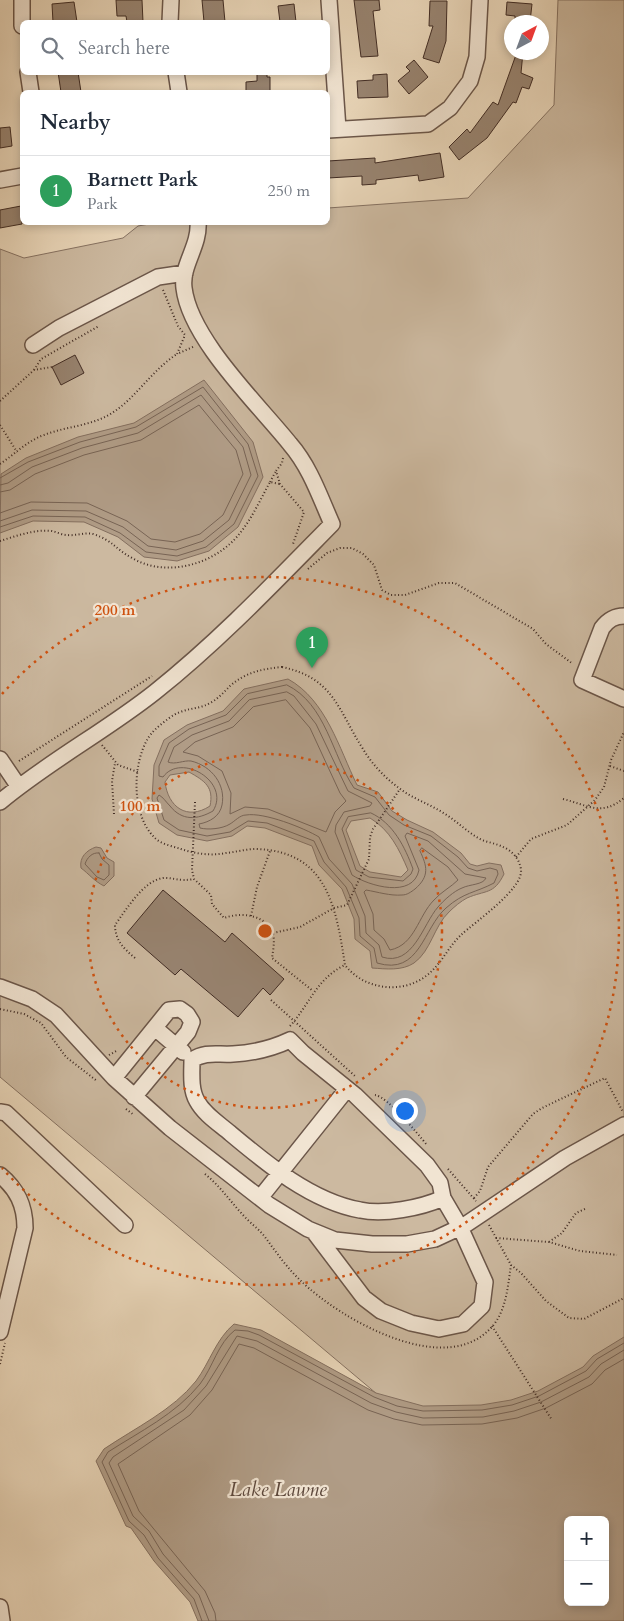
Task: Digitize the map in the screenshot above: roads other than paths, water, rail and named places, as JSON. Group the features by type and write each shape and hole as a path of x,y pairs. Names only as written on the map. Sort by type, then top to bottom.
{"street":[{"path":"22,0 22,20"},
{"path":"170,20 171,0"},
{"path":"329,0 330,20"},
{"path":"330,32 333,130 428,124 450,108 470,81 477,56 480,0"},
{"path":"28,75 30,90"},
{"path":"176,75 179,90"},
{"path":"0,180 20,176"},
{"path":"0,802 154,692 198,655 332,524 306,466 291,444 247,396 196,324 188,307 184,288 184,272 197,241 198,225"},
{"path":"33,345 59,328 158,277 184,272"},
{"path":"624,616 616,616 606,622 584,675 624,699"},
{"path":"3,764 19,787"},
{"path":"0,987 32,999 56,1015 114,1078 134,1096 170,1128 260,1198 313,1231 335,1240 372,1244 407,1244 436,1239 460,1227 565,1158 624,1125"},
{"path":"114,1078 169,1010 180,1008 187,1014 192,1022 188,1032 134,1096"},
{"path":"155,1028 192,1060 192,1078 196,1100 206,1113 279,1172 296,1183 328,1200 361,1211 416,1208 443,1198"},
{"path":"192,1060 205,1053 234,1054 267,1048 290,1040 347,1089 427,1165 440,1183 443,1198 460,1227 485,1282 482,1306 463,1324 439,1329 410,1323 381,1311 364,1298 313,1231"},
{"path":"260,1198 347,1089"},
{"path":"0,1112 6,1112 124,1224"},
{"path":"0,1175 13,1187 21,1201 25,1216 25,1228 0,1332"},
{"path":"0,1606 2,1621"}],"water":[{"path":"204,380 253,442 263,477 238,527 209,551 177,561 144,557 118,537 84,522 33,521 0,533 1,474 26,458 78,437 134,423"},
{"path":"288,679 301,688 322,712 357,785 378,792 392,811 433,832 461,853 470,864 477,866 489,863 501,865 504,874 497,885 493,889 467,898 451,910 440,924 425,952 414,963 399,968 372,968 370,951 355,939 354,919 342,889 319,865 312,846 265,828 247,826 232,836 207,841 177,835 159,823 152,799 154,765 164,740 187,725 223,711 244,689","holes":["189,772 200,778 207,785 211,794 210,806 194,812 186,812 174,805 165,782 170,775","370,818 383,828 397,847 408,870 401,877 370,872 360,866 346,830 351,821"]},
{"path":"96,847 101,848 107,858 114,862 114,876 104,886 81,868 81,860 84,855"},
{"name":"Lake Lawne","path":"234,1324 261,1330 376,1393 423,1406 481,1405 511,1400 538,1391 583,1367 593,1356 624,1337 624,1621 198,1621 190,1602 154,1561 131,1528 126,1526 96,1461 104,1449 165,1410 187,1391 201,1374 222,1337"}],"place":[{"name":"Barnett Park","path":"312,668"}]}
